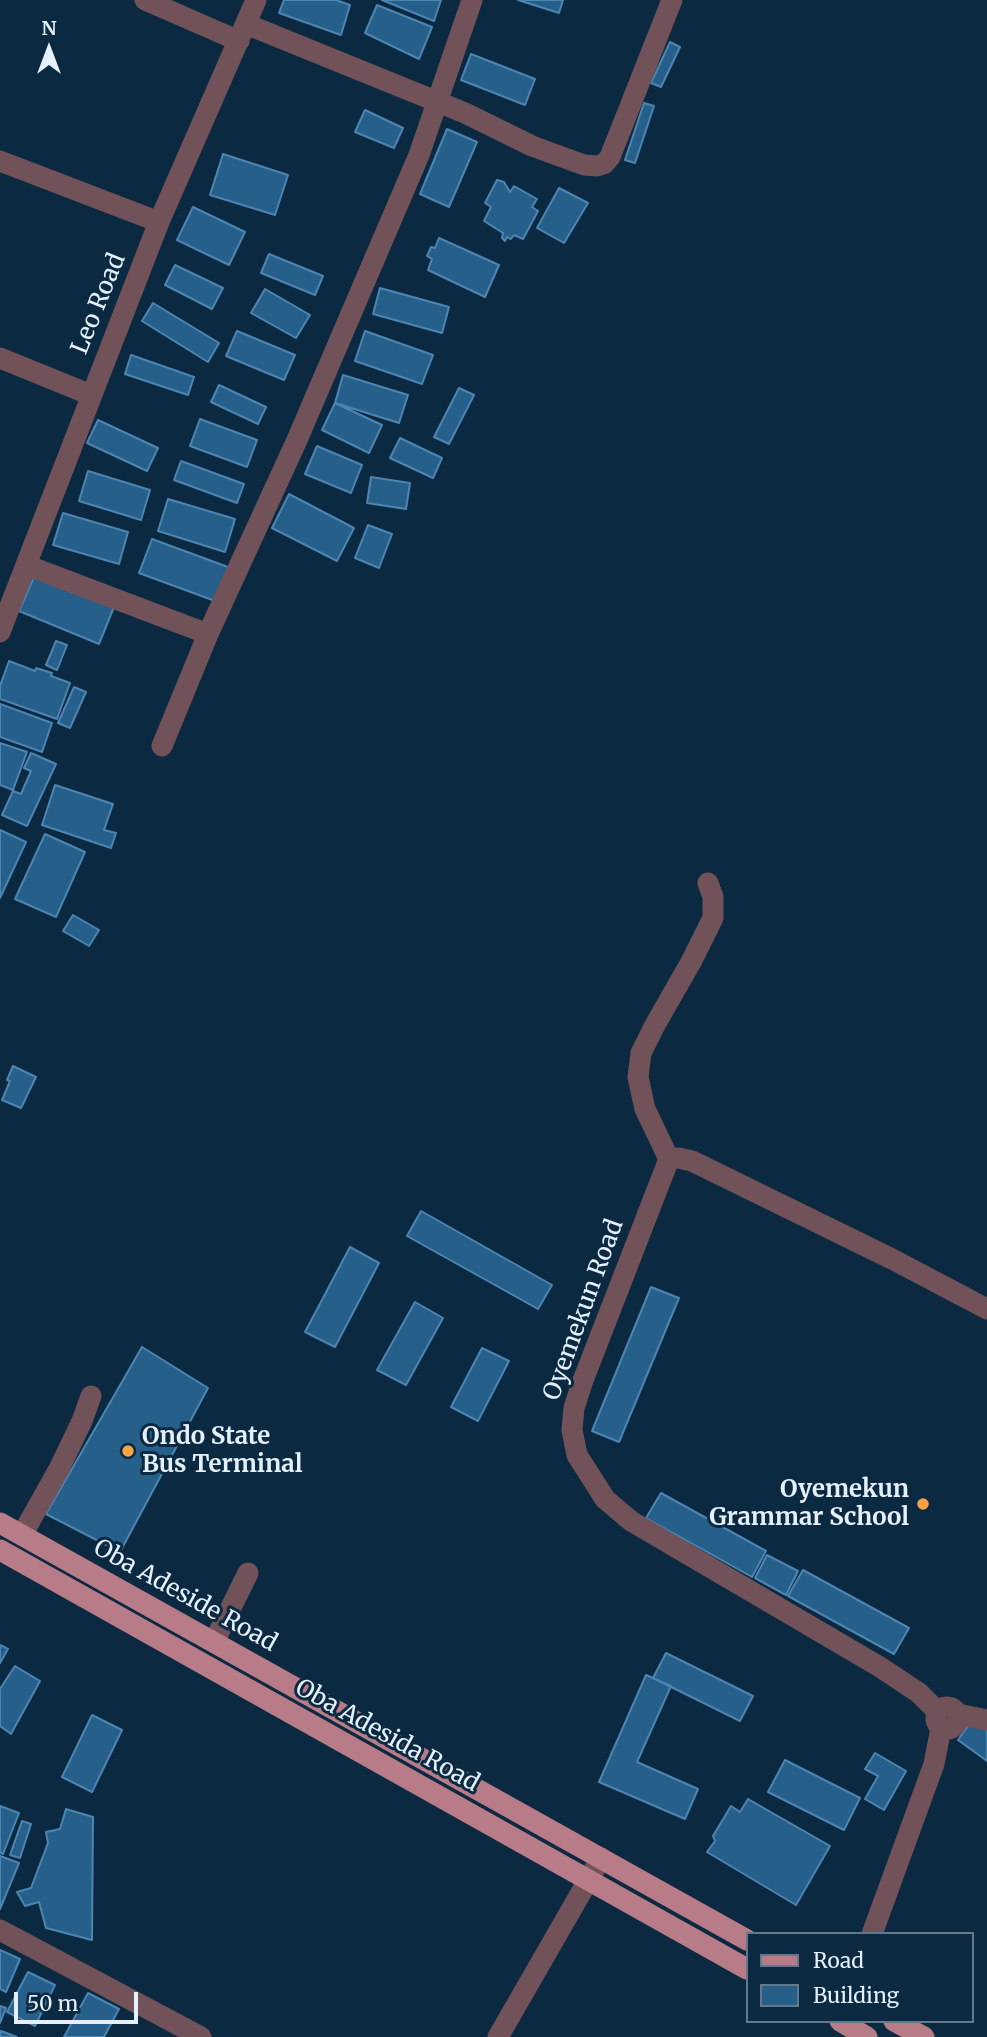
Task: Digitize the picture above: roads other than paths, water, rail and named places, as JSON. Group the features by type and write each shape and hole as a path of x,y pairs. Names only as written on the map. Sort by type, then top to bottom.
{"main road":[{"name":"Oba Adeside Road","path":"0,1523 746,1939"},
{"name":"Oba Adesida Road","path":"0,1550 746,1968"},
{"path":"843,2023 867,2037"},
{"path":"898,2023 924,2037"}],"street":[{"path":"145,0 438,103 545,150 584,165 597,166 604,164 610,157 672,0"},
{"name":"Leo Road","path":"0,632 159,222 256,0"},
{"path":"162,746 208,634 297,440 419,155 472,0"},
{"path":"0,161 159,222"},
{"path":"0,358 91,395"},
{"path":"26,565 208,634"},
{"path":"708,883 713,897 713,918 641,1053 638,1077 645,1109 669,1159 692,1161 987,1309"},
{"name":"Oyemekun Road","path":"669,1159 574,1408 572,1430 577,1455 605,1499 631,1521 880,1667 919,1693 946,1718"},
{"path":"22,1535 59,1469 82,1422 91,1395"},
{"path":"214,1642 248,1573"},
{"path":"874,1932 933,1764 946,1718 987,1720"},
{"path":"498,2037 601,1858"},
{"path":"0,1930 201,2037"}],"place":[{"name":"Ondo State Bus Terminal","path":"128,1451"},
{"name":"Oyemekun Grammar School","path":"923,1504"}]}
